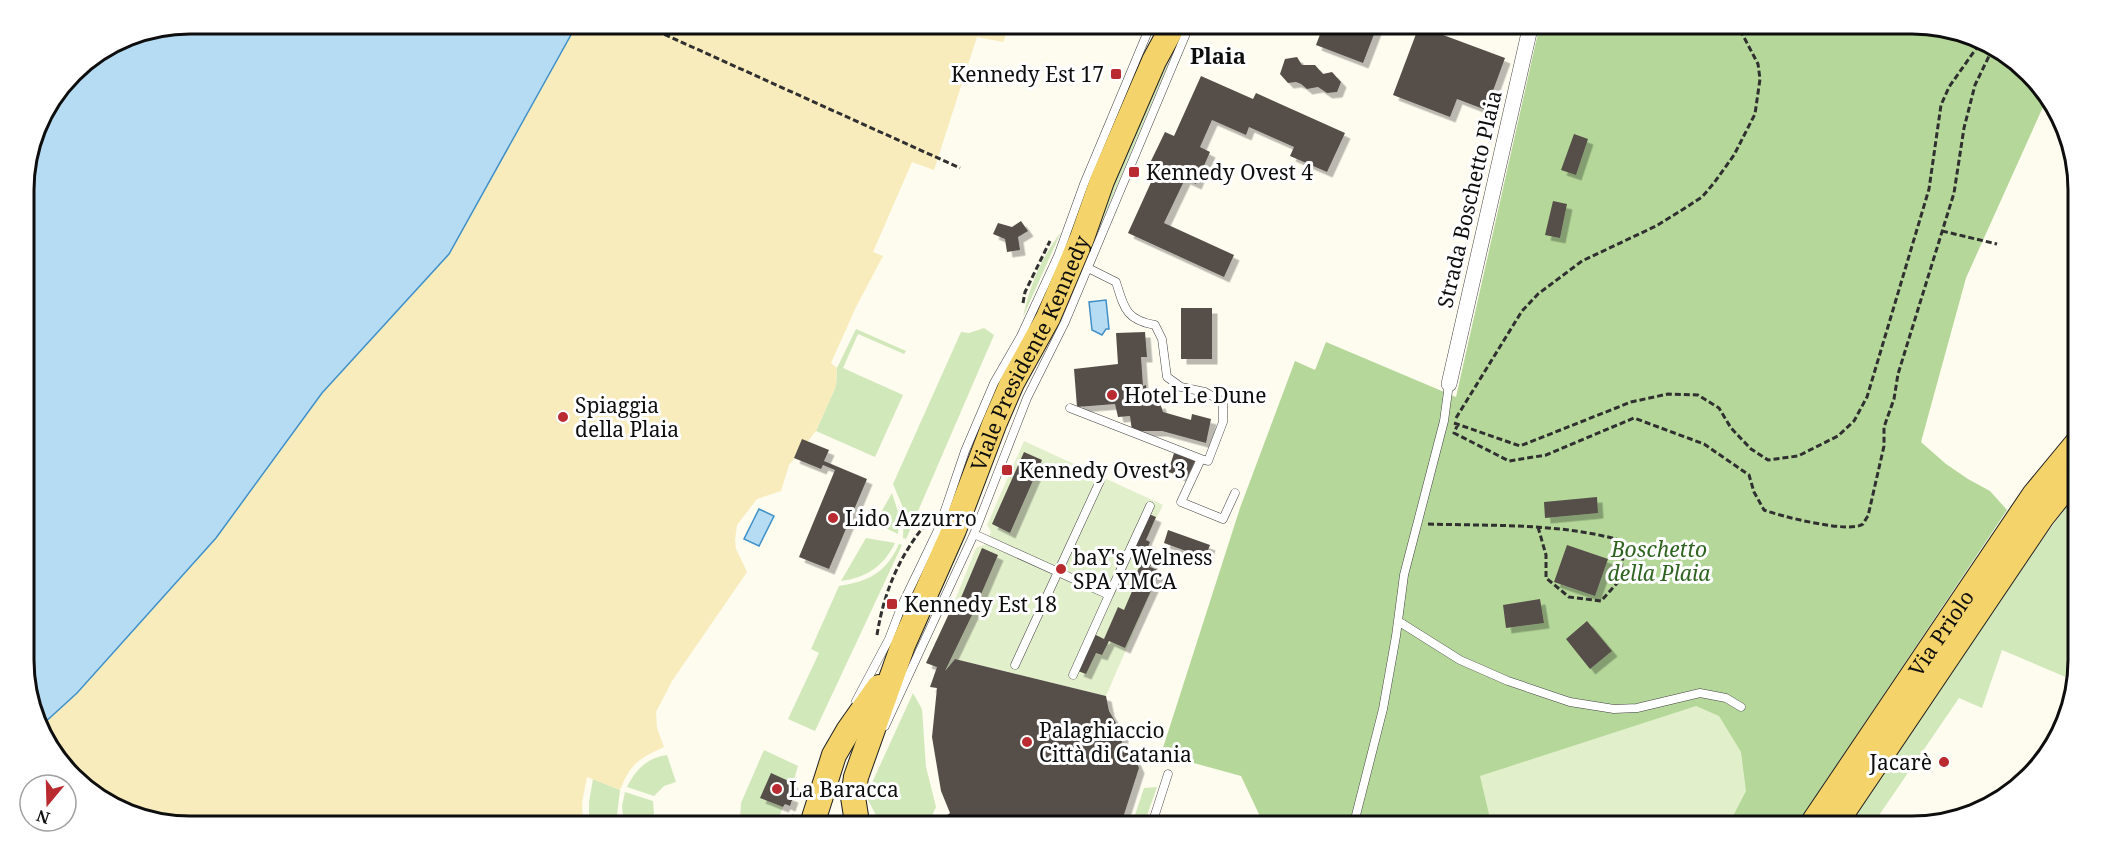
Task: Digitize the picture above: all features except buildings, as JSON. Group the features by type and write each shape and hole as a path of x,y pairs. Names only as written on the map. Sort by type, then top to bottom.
{"main road":[{"name":"Viale Presidente Kennedy","path":"903,645 954,530 995,422 1012,383 1048,318 1073,261 1102,181 1168,34"},
{"name":"Via Priolo","path":"1817,816 2034,495 2068,463"},
{"name":"Via Priolo","path":"1840,816 2042,517 2068,468"},
{"path":"812,816 834,755 848,731 870,702 903,645"},
{"path":"859,816 853,797 856,777 903,645"},
{"path":"817,816 834,809 848,812 854,816"}],"street":[{"name":"Strada Boschetto Plaia","path":"1449,384 1529,34"}],"lane":[{"path":"834,755 843,729 889,639 902,605 939,528 964,452 994,383 1021,336 1058,256 1084,184 1167,34"},
{"path":"856,777 892,715 974,534 1027,398 1065,322 1088,268 1169,34"},
{"path":"1070,408 1208,461 1223,422 1223,402 1205,392 1181,387 1167,377 1162,339 1155,325 1140,323 1124,308 1116,282 1088,268"},
{"path":"1356,816 1383,710 1404,575 1444,421 1449,384"},
{"path":"1201,459 1181,502 1223,519 1235,493"},
{"path":"1015,664 1100,481"},
{"path":"1073,675 1150,506"},
{"path":"974,534 1109,595"},
{"path":"1398,621 1460,660 1508,681 1570,702 1614,709 1637,708 1700,693 1726,698 1741,707"},
{"path":"1155,816 1168,774"}],"path":[{"path":"1742,34 1758,64 1760,79 1755,114 1734,155 1721,174 1702,197 1656,226 1582,261 1538,294 1522,311 1453,423 1520,446 1631,402 1668,394 1698,395 1719,408 1731,428 1751,449 1768,460 1798,456 1838,436 1854,421 1867,397 1929,189 1941,105 1949,87 1976,49"},
{"path":"665,35 960,168"},
{"path":"1458,424 1454,433 1509,461 1546,455 1634,418 1704,444 1749,475 1754,492 1764,510 1810,524 1856,527 1863,524 1868,516 1884,446 1884,427 1894,399 1898,374 1954,193 1964,128 1975,85 1989,56"},
{"path":"1942,231 1997,244"},
{"path":"1417,524 1538,527 1583,530 1616,539 1624,551 1618,581 1601,601 1569,597 1546,578 1546,555 1538,527"}],"green space":[{"name":"Boschetto della Plaia","path":"1538,34 1911,34 1942,38 1961,43 1998,61 2022,80 2043,107 1966,278 1921,442 1946,464 1990,491 2007,510 1802,816 1260,816 1241,776 1161,754 1240,508 1295,361 1315,370 1326,342 1456,397"},
{"path":"1174,45 1171,57 1060,321 1019,395 993,457 964,540 889,708 991,456"},
{"path":"1061,232 1023,317 1037,272"},
{"path":"984,328 994,335 906,539 903,538 904,510 893,484 961,332 969,333"},
{"path":"856,329 906,351 904,354 858,334 843,368 903,395 875,457 816,431 836,386 837,368"},
{"name":"baY's Welness SPA YMCA","path":"1024,441 1163,505 1146,539 1150,542 1144,556 1153,561 1150,567 1160,571 1106,696 955,659 945,671 926,663 976,548 986,544 991,532 987,525"},
{"path":"892,493 899,515 898,534 875,523"},
{"path":"2068,504 2068,660 2066,677 2002,650 1982,708 1959,698 1879,816 1855,816"},
{"path":"866,538 895,543 891,551 873,570 841,581"},
{"path":"899,544 902,545 815,731 788,719 819,653 811,649 839,586 875,574 888,562"},
{"path":"913,693 922,709 926,767 936,807 932,816 876,816 866,796"},
{"path":"1696,706 1719,716 1741,752 1746,791 1733,816 1489,816 1480,776"},
{"path":"764,750 798,766 793,783 771,774 761,798 783,807 779,816 740,816 741,803"},
{"path":"667,755 676,782 664,786 654,796 627,787 643,765"},
{"path":"593,779 620,790 617,816 589,816"},
{"path":"1157,787 1147,816 1135,816 1144,788"},
{"path":"625,792 653,801 654,814 623,816"}],"sand":[{"name":"Spiaggia della Plaia","path":"571,35 1006,35 1003,42 977,37 934,170 912,162 873,252 883,256 856,307 831,363 837,368 836,386 816,431 789,465 781,491 757,499 737,525 736,549 747,572 672,681 656,712 657,728 664,747 636,763 620,790 587,777 582,803 583,816 181,816 141,808 104,790 73,763 61,747 47,720 77,693 216,538 322,393 449,254"}],"water":[{"path":"181,35 571,35 449,254 322,393 216,538 77,693 47,720 38,691 34,660 35,181 46,131 67,96 88,73 131,46"},
{"path":"1106,300 1109,329 1106,329 1102,335 1092,330 1089,302"},
{"path":"759,509 774,516 759,546 744,539"}],"place":[{"name":"Kennedy Est 17","path":"1116,74"},
{"name":"Kennedy Ovest 4","path":"1134,172"},
{"name":"Hotel Le Dune","path":"1112,395"},
{"name":"Spiaggia della Plaia","path":"563,417"},
{"name":"Kennedy Ovest 3","path":"1007,470"},
{"name":"Lido Azzurro","path":"833,518"},
{"name":"baY's Welness SPA YMCA","path":"1061,569"},
{"name":"Kennedy Est 18","path":"892,604"},
{"name":"Palaghiaccio Città di Catania","path":"1027,742"},
{"name":"Jacarè","path":"1944,762"},
{"name":"La Baracca","path":"777,789"}],"district":[{"name":"Plaia","path":"1218,55"}]}
